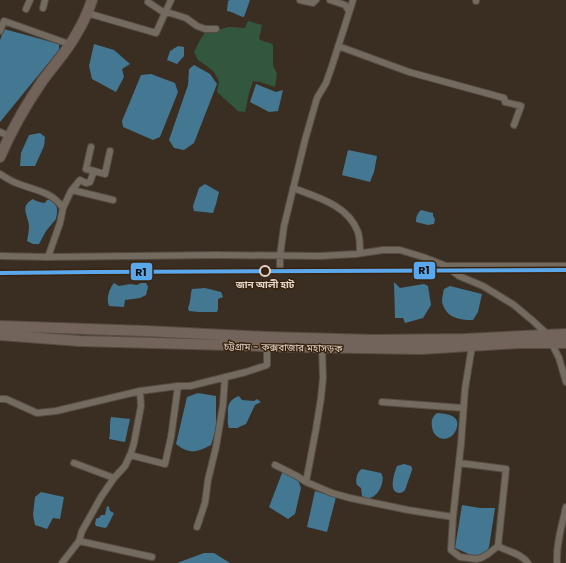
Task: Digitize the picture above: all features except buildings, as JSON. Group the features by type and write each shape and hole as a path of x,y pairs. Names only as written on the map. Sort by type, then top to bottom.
{"highway":[{"name":"চট্টগ্রাম - কক্সবাজার মহাসড়ক","path":"0,326 145,330 322,348 421,349 518,343 549,339 566,334"},
{"name":"চট্টগ্রাম - কক্সবাজার মহাসড়ক","path":"0,335 80,341 267,342 549,339 566,343"}],"main road":[{"path":"0,157 5,134 76,35 92,0"}],"street":[{"path":"26,9 30,0"},
{"path":"43,8 46,0"},
{"path":"87,13 156,33 170,0"},
{"path":"300,0 314,3 316,0"},
{"path":"330,0 345,5 349,11"},
{"path":"280,272 280,256 284,226 317,98 326,83 353,0"},
{"path":"148,2 165,13 186,18 197,26 205,29 216,29"},
{"path":"0,31 4,21 70,44"},
{"path":"338,46 409,72 504,98 505,102 521,106 514,125"},
{"path":"91,147 86,169 105,174 110,151"},
{"path":"48,257 60,223 63,208 69,194 80,180 90,182 94,171"},
{"path":"0,174 14,182 44,192 59,202 63,208"},
{"path":"293,188 319,197 337,206 346,213 358,232 360,253"},
{"path":"72,190 113,200"},
{"path":"0,256 320,256 383,250 400,250 446,266 459,276 483,286 514,305 533,321 549,339 559,358 566,382"},
{"path":"446,266 566,266"},
{"path":"0,399 6,399 37,413 56,411 140,391 190,386 267,365 267,342"},
{"path":"459,463 506,468 498,546 480,560 460,557 451,550 465,389 472,346"},
{"path":"306,482 321,398 323,378 322,348"},
{"path":"197,527 216,448 223,405 224,377"},
{"path":"130,455 165,464 171,437 178,386"},
{"path":"62,563 79,541 90,515 114,478 125,466 130,455 134,443 141,406 140,391"},
{"path":"382,402 464,408"},
{"path":"74,463 114,478"},
{"path":"275,465 306,482 332,493 408,510 453,517"},
{"path":"557,563 556,555 566,507"},
{"path":"79,541 152,557"},
{"path":"498,546 525,559 528,563"}],"green space":[{"path":"248,21 262,25 259,39 273,45 273,66 277,73 275,87 253,81 245,112 238,111 217,92 219,81 214,72 198,60 194,52 205,33 213,33 229,27 245,28"}],"water":[{"path":"250,0 244,17 227,11 228,1"},
{"path":"4,29 59,44 59,50 0,122 0,40"},
{"path":"94,44 114,50 130,64 122,69 124,77 116,92 92,79 89,66"},
{"path":"178,46 184,47 184,56 177,64 167,60 170,51"},
{"path":"194,65 210,74 217,84 194,143 184,150 174,148 169,140 188,85 189,69"},
{"path":"151,74 175,83 178,92 160,137 153,140 123,127 122,121 141,75"},
{"path":"256,84 276,92 283,90 278,111 269,112 250,102"},
{"path":"40,133 45,137 44,146 35,166 20,166 21,153 29,135"},
{"path":"348,150 377,156 374,172 370,182 342,175"},
{"path":"205,184 219,192 213,213 194,211 193,206 199,188"},
{"path":"33,199 45,203 47,200 52,200 57,208 56,219 46,231 39,244 33,244 27,241 29,225 25,207"},
{"path":"421,210 433,213 435,219 434,224 428,225 416,222 417,216"},
{"path":"394,282 400,288 424,284 428,286 431,305 423,318 405,323 403,318 395,318"},
{"path":"114,283 119,286 146,283 148,287 146,295 140,298 125,300 124,307 109,306 108,294"},
{"path":"450,286 482,294 478,312 473,320 458,319 447,312 442,302 442,297 444,289"},
{"path":"205,288 221,292 223,297 218,299 217,312 189,311 188,308 192,289"},
{"path":"198,393 216,396 216,428 211,445 198,451 189,451 176,444 187,397"},
{"path":"239,396 242,400 254,401 257,399 261,402 255,405 246,424 237,428 229,428 229,405 233,399"},
{"path":"437,413 449,415 455,418 457,425 453,435 444,439 438,437 434,433 432,421"},
{"path":"111,417 130,419 125,442 109,439"},
{"path":"404,464 411,466 412,470 405,490 399,493 394,490 393,479 397,466"},
{"path":"362,469 381,473 382,477 379,491 375,495 367,498 362,496 361,488 357,485 356,481 360,470"},
{"path":"282,473 287,473 298,480 301,488 295,514 288,519 269,507"},
{"path":"315,491 336,497 327,532 307,527"},
{"path":"41,492 64,497 60,519 53,518 47,529 35,525 33,515 35,497"},
{"path":"462,505 480,508 495,508 489,547 484,555 471,555 455,548"},
{"path":"107,506 109,507 110,511 114,513 107,527 96,526 96,519 101,515 105,515"},
{"path":"204,553 214,553 230,563 177,563"}],"transit line":[{"name":"R1","path":"0,273 566,270"}],"place":[{"name":"জান আলী হাট","path":"265,271"}]}
